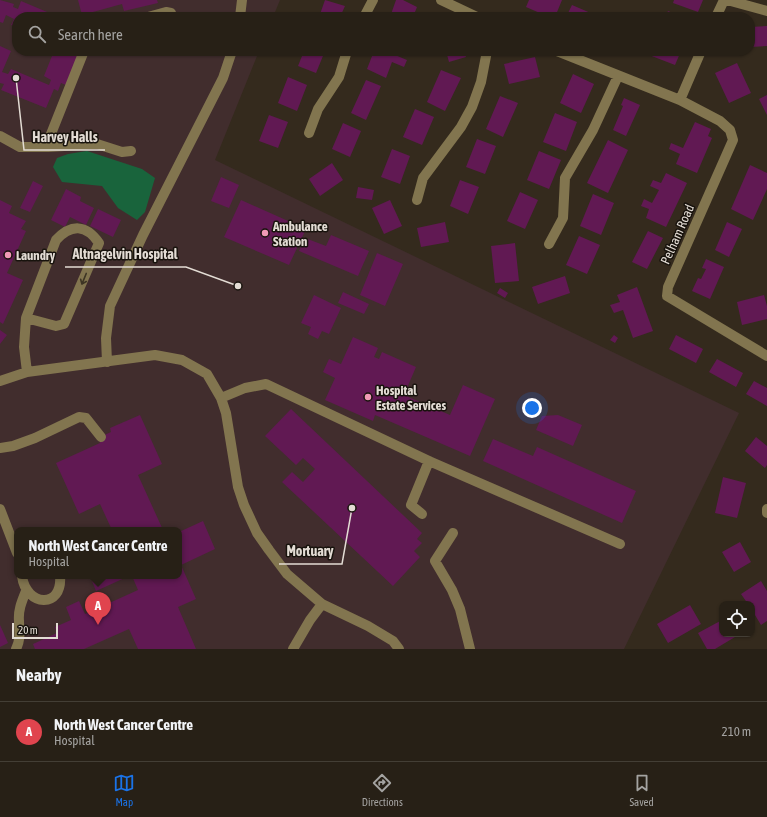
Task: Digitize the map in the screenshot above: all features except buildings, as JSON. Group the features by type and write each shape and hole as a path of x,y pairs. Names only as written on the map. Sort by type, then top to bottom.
{"street":[{"path":"241,12 242,0"},
{"path":"367,12 373,0"},
{"path":"441,0 466,12"},
{"path":"719,12 725,0 767,11"},
{"path":"48,147 49,139 82,56"},
{"path":"107,362 106,338 110,306 143,235 223,78 230,56"},
{"path":"309,133 318,109 339,77 345,56"},
{"path":"417,200 423,178 462,127 472,107 481,82 486,56"},
{"name":"Pelham Road","path":"569,56 680,100 720,121 730,130 733,140 668,287 667,296 767,356"},
{"path":"680,100 699,56"},
{"path":"549,244 563,218 565,178 593,130 618,76"},
{"path":"0,136 20,147 97,144 122,152 131,150"},
{"path":"26,318 56,326 64,324 99,243 92,233 77,228 64,231 56,240 26,318 24,347 28,372"},
{"path":"0,381 28,372 155,355 182,360 206,374 221,398 232,439 238,487 257,533 287,574 322,604 393,641 399,649"},
{"path":"221,398 245,388 266,384 430,461 620,544"},
{"path":"0,448 13,446 35,438 79,417 86,418 101,437"},
{"path":"422,514 412,505 430,461"},
{"path":"0,509 14,545"},
{"path":"453,533 435,561 452,590 460,609 470,649"},
{"path":"23,579 26,591 34,598 44,601 55,596 61,586 60,579"},
{"path":"16,649 21,636 18,621 20,605 26,591"},
{"path":"293,649 310,620 322,604"}],"shaded area":[{"path":"0,0 280,0 275,12 12,12 12,56 257,56 215,160 739,413 624,649 0,649"}],"green space":[{"path":"87,151 142,169 155,178 145,212 137,220 118,208 102,186 62,182 53,167 57,158 68,154"}],"place":[{"name":"Harvey Halls","path":"16,78"},
{"name":"Ambulance Station","path":"265,233"},
{"name":"Laundry","path":"8,255"},
{"name":"Altnagelvin Hospital","path":"238,286"},
{"name":"Hospital Estate Services","path":"368,397"},
{"name":"Mortuary","path":"352,508"},
{"name":"North West Cancer Centre","path":"98,625"}]}
